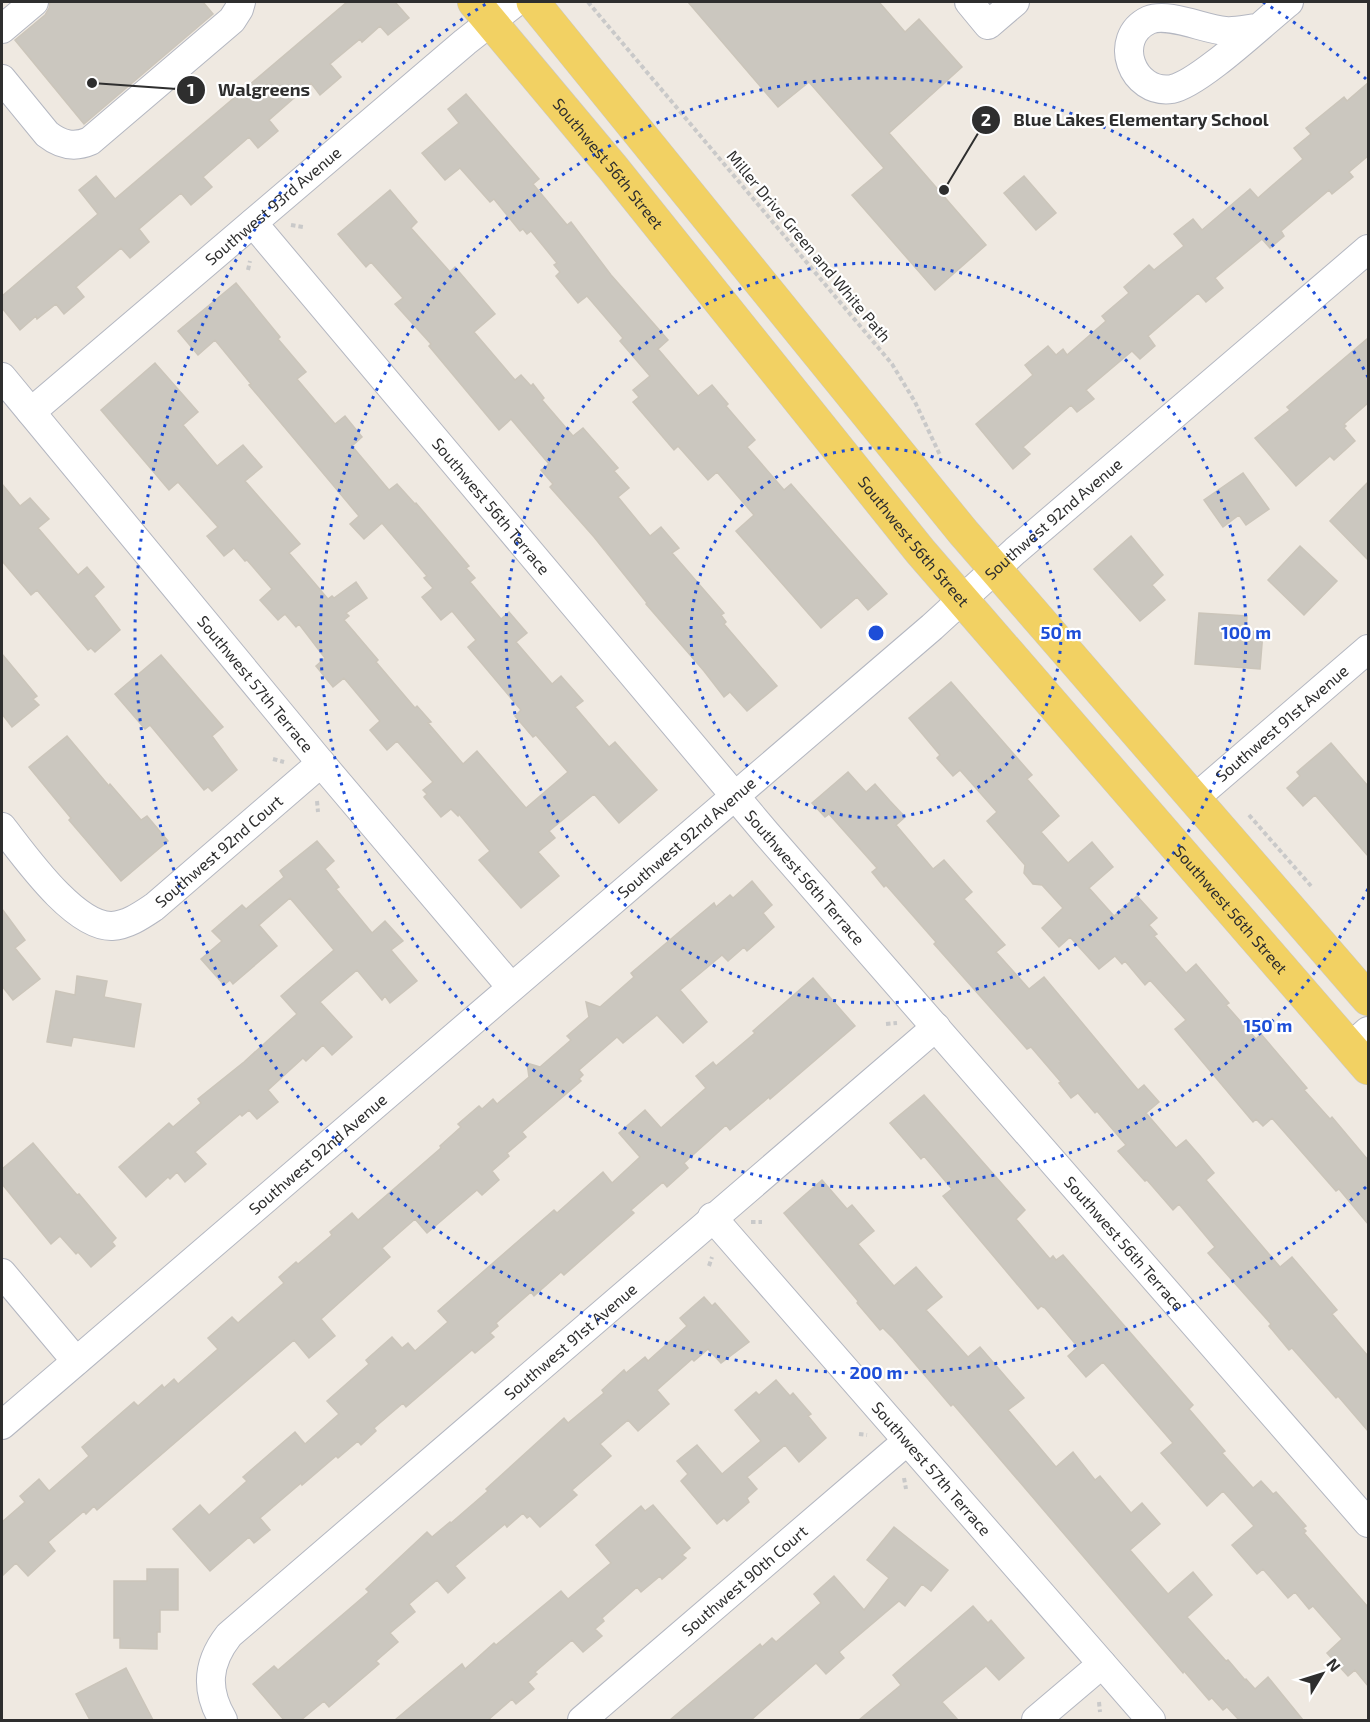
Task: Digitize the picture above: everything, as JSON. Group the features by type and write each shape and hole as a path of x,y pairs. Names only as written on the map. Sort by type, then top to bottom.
{"main road":[{"path":"533,2 994,569 1368,999"},
{"name":"Southwest 56th Street","path":"494,8 613,168 840,453 961,599 1362,1049"}],"street":[{"path":"2,29 34,2"},
{"path":"2,79 56,142 80,145 90,141 232,20 241,2"},
{"path":"969,2 988,25 1015,2"},
{"path":"1257,28 1289,2"},
{"name":"Southwest 93rd Avenue","path":"31,412 253,223 494,8"},
{"name":"Southwest 56th Terrace","path":"253,223 734,796 1368,1522"},
{"name":"Southwest 92nd Avenue","path":"2,1425 932,627 994,569 1368,249"},
{"name":"Southwest 57th Terrace","path":"2,377 321,763 511,987"},
{"name":"Southwest 91st Avenue","path":"1194,799 1368,649"},
{"name":"Southwest 92nd Court","path":"2,827 68,905 88,919 109,926 126,923 154,907 321,763"},
{"name":"Southwest 91st Avenue","path":"223,1720 215,1705 210,1676 212,1663 222,1644 237,1627 936,1027"},
{"name":"Southwest 57th Terrace","path":"712,1217 1151,1720"},
{"path":"2,1273 76,1361"},
{"name":"Southwest 90th Court","path":"582,1720 907,1441"},
{"path":"1036,1720 1102,1664"}],"path":[{"name":"Miller Drive Green and White Path","path":"588,2 892,364 915,402 942,457"},
{"path":"291,225 303,227"},
{"path":"886,1024 899,1022"},
{"path":"750,1222 762,1222"}],"building":[{"path":"50,2 203,2 213,14 84,124 15,40 45,15"},
{"path":"347,2 395,2 409,18 388,35 380,26 362,42 360,39 330,64 341,77 320,95 311,83 269,120 278,131 258,148 249,137 203,177 212,187 191,205 181,193 139,229 149,242 130,258 121,248 76,287 84,297 64,314 56,304 37,319 36,316 20,330 2,308 2,296 98,214 79,190 96,176 115,199"},
{"path":"688,2 879,2 905,32 919,19 962,67 889,133 986,245 935,290 852,195 884,168 809,82 778,107"},
{"path":"1368,83 1368,156 1349,172 1353,177 1332,194 1329,190 1281,231 1284,236 1270,248 1262,239 1215,278 1223,288 1206,302 1198,293 1148,336 1155,346 1140,359 1132,351 1086,390 1094,399 1077,412 1071,405 1023,447 1030,454 1013,469 976,424 1033,375 1025,365 1048,346 1056,355 1063,349 1067,355 1106,321 1102,316 1129,293 1124,287 1149,265 1154,270 1184,246 1174,234 1193,219 1202,230 1250,189 1258,198 1303,159 1294,148 1311,134 1306,128 1344,97 1347,101"},
{"path":"466,94 539,179 533,184 567,225 571,222 611,275 668,340 658,349 698,396 712,385 728,404 726,406 755,440 747,447 784,490 791,484 887,594 868,610 857,597 821,628 736,531 754,515 717,472 708,480 678,446 674,450 633,402 639,397 633,390 650,376 620,341 623,338 587,296 578,303 556,276 560,272 554,265 557,263 531,231 527,234 523,229 520,231 494,199 490,202 460,168 445,180 422,153 459,123 448,109"},
{"path":"1024,176 1056,213 1036,230 1004,193"},
{"path":"390,190 417,222 411,228 450,272 455,267 495,314 474,332 515,380 521,375 531,386 533,384 544,398 542,400 573,436 583,428 618,468 614,471 629,488 618,497 650,536 661,527 679,548 672,553 724,613 721,615 726,622 724,624 777,686 747,711 730,692 724,697 646,604 594,537 550,487 553,484 541,470 549,464 511,419 499,430 429,346 431,344 395,304 403,298 371,262 366,267 338,234"},
{"path":"236,283 306,372 297,379 335,424 345,416 362,437 352,446 389,490 397,484 416,503 469,566 466,568 475,578 470,582 501,619 509,612 527,633 516,642 552,684 561,676 583,701 575,707 609,747 615,742 657,790 619,823 594,794 549,831 555,838 538,852 559,876 521,908 479,860 490,851 459,814 458,816 451,809 441,817 424,797 427,794 423,790 433,782 397,741 387,750 370,730 380,721 344,678 333,687 316,666 325,658 299,624 296,627 285,614 278,620 260,600 272,589 234,548 224,556 207,536 218,527 178,482 169,490 101,410 155,363 198,412 183,425 217,466 243,445 262,467 245,481 300,544 289,553 328,599 332,596 334,598 356,582 367,598 346,613 349,616 344,620 415,708 417,706 431,722 428,723 463,764 477,751 526,808 568,772 536,735 533,737 515,716 521,710 468,647 476,640 452,611 441,620 422,597 433,588 424,578 427,576 382,523 364,539 350,524 359,516 249,385 251,384 215,340 198,355 178,331"},
{"path":"1368,338 1368,403 1344,424 1346,426 1344,428 1355,441 1334,460 1330,456 1296,486 1255,438 1290,410 1287,407"},
{"path":"1243,473 1269,509 1246,525 1239,515 1223,527 1204,500"},
{"path":"1368,482 1368,560 1330,521"},
{"path":"2,484 20,506 30,498 49,519 38,528 78,575 87,567 104,587 94,596 120,630 95,652 91,648 88,650 37,590 31,595 2,561"},
{"path":"1131,536 1163,575 1152,585 1165,600 1140,621 1094,569"},
{"path":"1300,546 1337,581 1304,615 1268,580"},
{"path":"1199,613 1247,616 1246,631 1263,632 1260,669 1195,664"},
{"path":"2,654 37,696 33,699 39,705 12,727 2,714"},
{"path":"161,655 223,727 212,736 237,770 212,791 208,787 204,790 150,725 145,729 115,694"},
{"path":"951,682 1032,775 1027,779 1059,816 1041,832 1068,863 1092,842 1113,867 1089,888 1114,916 1137,896 1157,918 1149,925 1157,934 1154,936 1186,973 1196,964 1229,1003 1226,1005 1256,1039 1261,1034 1307,1088 1304,1090 1330,1119 1332,1117 1368,1160 1368,1224 1339,1189 1336,1191 1272,1118 1263,1126 1256,1119 1253,1122 1175,1029 1186,1020 1150,980 1145,985 1125,961 1122,964 1115,956 1099,969 1070,937 1059,947 1042,928 1063,908 1042,885 1033,884 1024,873 1025,865 987,821 997,812 960,770 953,776 937,758 940,755 909,718"},
{"path":"67,736 141,820 147,816 168,841 121,881 69,820 71,818 29,767"},
{"path":"1331,743 1368,786 1368,856 1315,795 1303,806 1287,788 1300,776 1297,772"},
{"path":"848,772 866,792 875,784 905,817 896,825 933,869 944,860 972,892 964,899 1005,945 996,952 1029,989 1044,977 1138,1090 1144,1085 1159,1102 1146,1113 1176,1148 1186,1140 1200,1156 1214,1173 1206,1180 1280,1267 1292,1257 1337,1310 1332,1314 1368,1356 1368,1431 1292,1348 1289,1350 1269,1326 1271,1324 1208,1253 1215,1247 1179,1204 1173,1210 1118,1151 1126,1145 1097,1111 1095,1113 1078,1093 1071,1098 1059,1083 1061,1082 1031,1047 1027,1049 934,944 936,942 886,885 884,887 872,872 877,868 829,814 825,817 812,803"},
{"path":"317,841 334,861 325,869 339,887 336,889 372,933 385,921 403,941 391,950 417,981 390,1003 385,996 382,1000 357,970 320,1002 352,1037 332,1055 323,1045 306,1061 303,1058 268,1090 278,1102 257,1119 249,1110 242,1116 240,1114 195,1152 206,1164 185,1182 177,1172 146,1197 119,1167 169,1123 173,1127 201,1103 198,1099 244,1062 297,1014 281,996 334,950 290,898 259,925 277,946 233,984 230,980 224,985 201,959 222,941 212,931 242,905 246,909 284,877 280,871"},
{"path":"752,881 772,905 763,913 774,927 747,951 744,947 728,961 722,955 680,990 707,1022 683,1043 657,1015 623,1043 617,1037 579,1070 583,1075 579,1079 581,1081 522,1132 526,1137 507,1153 509,1156 492,1171 499,1180 482,1195 477,1190 427,1233 415,1219 382,1248 390,1257 321,1319 335,1336 309,1358 294,1340 97,1510 94,1506 86,1514 84,1511 48,1542 55,1551 28,1576 16,1563 2,1576 2,1522 25,1502 20,1496 39,1479 49,1491 89,1456 82,1447 134,1402 138,1406 162,1385 164,1388 174,1379 178,1384 218,1349 208,1338 232,1317 238,1323 284,1283 279,1277 332,1235 330,1232 352,1213 358,1220 441,1148 440,1146 461,1127 458,1124 479,1106 482,1109 493,1099 497,1104 529,1077 527,1063 540,1067 571,1040 567,1036 589,1017 586,1002 600,1007 634,977 631,973 714,903 716,907 730,895 733,898"},
{"path":"2,909 25,940 15,948 40,979 13,1000 2,986"},
{"path":"77,976 107,981 104,997 141,1004 134,1047 73,1037 71,1046 47,1042 56,991 75,995"},
{"path":"813,978 855,1026 730,1130 726,1125 684,1163 688,1168 667,1187 663,1182 631,1210 634,1213 564,1275 561,1272 534,1296 531,1292 496,1323 498,1326 490,1333 494,1337 475,1353 472,1350 406,1407 403,1403 374,1428 376,1431 361,1445 358,1441 302,1485 301,1483 260,1518 270,1530 254,1543 249,1537 210,1571 173,1529 200,1505 209,1515 247,1481 243,1477 295,1432 305,1444 339,1414 327,1401 369,1364 366,1360 392,1337 402,1348 408,1343 415,1351 448,1322 438,1311 554,1210 557,1213 603,1172 612,1183 640,1157 619,1133 645,1110 661,1128 706,1088 696,1076 713,1062 716,1066"},
{"path":"924,1095 1025,1210 1016,1219 1050,1259 1053,1256 1056,1260 1063,1255 1193,1405 1189,1409 1225,1451 1222,1453 1253,1488 1261,1481 1273,1494 1276,1492 1306,1526 1303,1528 1306,1531 1304,1533 1368,1607 1368,1686 1355,1670 1348,1676 1327,1653 1342,1639 1313,1606 1309,1609 1295,1592 1288,1598 1263,1569 1257,1574 1232,1545 1254,1526 1223,1491 1207,1506 1161,1453 1173,1443 1103,1362 1086,1377 1068,1356 1078,1347 1045,1308 1041,1306 1038,1309 943,1196 952,1189 924,1156 921,1159 890,1123"},
{"path":"33,1143 116,1238 112,1242 115,1246 91,1267 60,1236 51,1244 2,1184 2,1169"},
{"path":"822,1180 847,1209 852,1205 874,1231 858,1244 894,1286 916,1267 942,1297 926,1310 968,1357 980,1347 1024,1398 1008,1410 1056,1467 1073,1452 1095,1480 1100,1476 1131,1513 1142,1503 1160,1524 1130,1550 1168,1594 1193,1572 1212,1595 1187,1617 1226,1661 1228,1660 1255,1689 1268,1677 1303,1720 1239,1720 1227,1707 1223,1710 1212,1698 1209,1700 1184,1671 1183,1673 953,1404 951,1406 893,1338 883,1328 880,1330 784,1213"},
{"path":"704,1297 712,1306 715,1303 749,1342 721,1363 708,1349 694,1361 692,1359 657,1390 669,1404 638,1431 628,1420 600,1444 611,1456 572,1490 577,1495 540,1527 530,1516 527,1518 523,1513 507,1527 505,1524 455,1566 465,1578 448,1593 437,1580 409,1604 415,1612 390,1633 398,1642 376,1661 379,1664 329,1707 324,1701 301,1720 284,1720 253,1684 274,1666 278,1670 369,1592 366,1589 427,1532 432,1537 451,1523 564,1418 568,1423 604,1393 602,1390 624,1370 626,1373 645,1357 648,1361 687,1326 680,1318"},
{"path":"776,1380 790,1396 793,1393 811,1414 808,1416 826,1438 799,1462 785,1445 747,1477 757,1489 747,1498 749,1502 727,1521 724,1518 717,1524 681,1481 688,1474 677,1461 697,1445 722,1474 761,1441 735,1410 756,1392 759,1395"},
{"path":"653,1505 690,1548 682,1555 686,1558 662,1579 660,1576 641,1592 637,1587 602,1618 604,1621 595,1629 602,1636 583,1652 572,1640 535,1672 537,1674 528,1682 534,1689 516,1704 512,1699 488,1720 395,1720 462,1664 465,1669 494,1643 496,1645 561,1591 568,1599 611,1563 596,1545 641,1506 645,1511"},
{"path":"894,1527 948,1570 931,1591 922,1584 905,1606 899,1601 839,1652 844,1658 826,1674 816,1663 751,1720 670,1720 760,1644 762,1647 772,1638 776,1642 821,1603 814,1594 834,1576 864,1610 889,1578 867,1560"},
{"path":"147,1569 178,1569 178,1610 160,1610 157,1649 120,1648 120,1638 114,1638 114,1581 147,1581"},
{"path":"973,1606 988,1623 991,1620 1024,1658 999,1680 986,1666 942,1702 958,1720 859,1720 901,1685 893,1675"},
{"path":"126,1668 153,1720 90,1720 76,1694"}],"place":[{"name":"Walgreens","path":"92,83"},
{"name":"Blue Lakes Elementary School","path":"944,190"}]}
